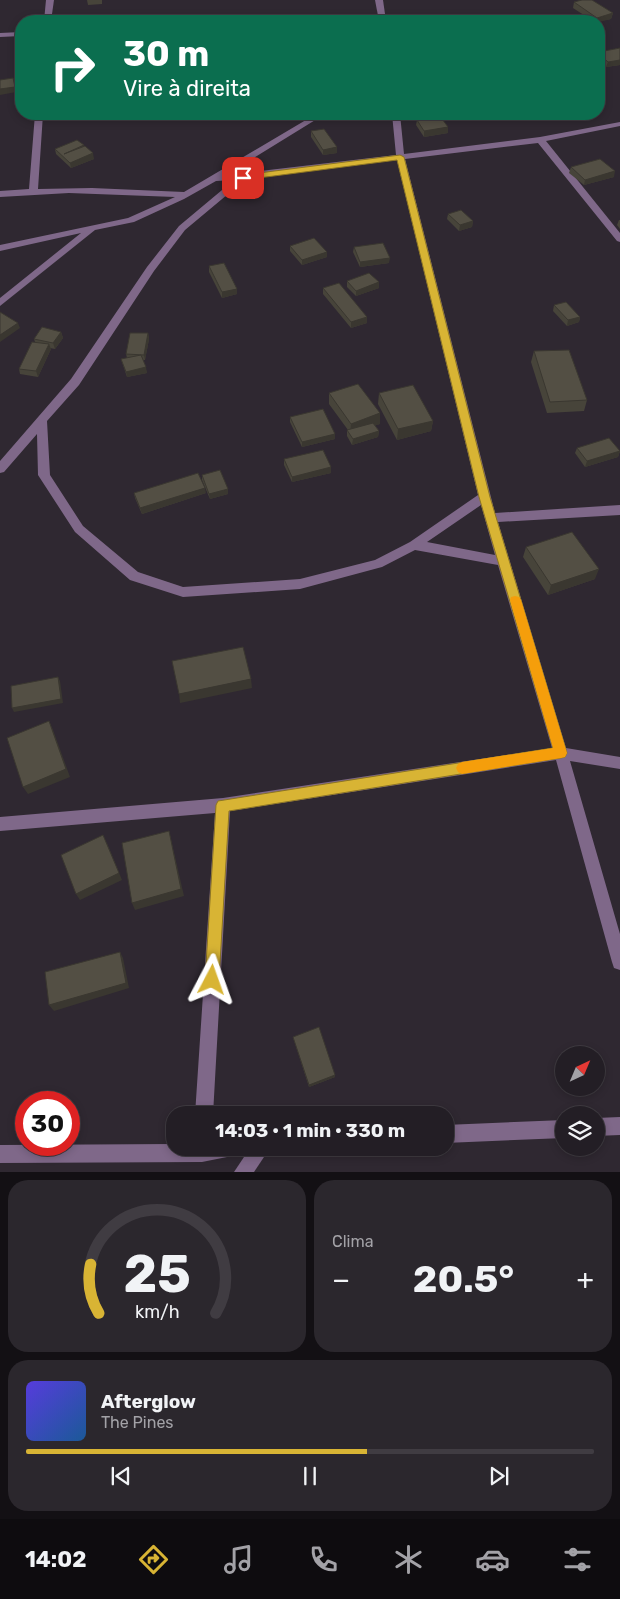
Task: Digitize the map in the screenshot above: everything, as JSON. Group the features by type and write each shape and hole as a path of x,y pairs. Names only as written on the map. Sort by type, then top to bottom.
{"street":[{"path":"49,15 50,0"},
{"path":"379,0 382,15"},
{"path":"0,35 15,34"},
{"path":"34,191 39,120"},
{"path":"0,248 131,220 186,195 311,120"},
{"path":"397,120 400,157 484,497 561,753 620,962"},
{"path":"212,180 243,178 540,140 620,124"},
{"path":"540,140 620,239"},
{"path":"0,469 75,382 150,269 182,228 243,178"},
{"path":"0,194 34,191 111,191 186,195"},
{"path":"0,303 93,228"},
{"path":"42,420 44,475 79,528 134,576 183,592 300,584 378,564 414,545 484,497"},
{"path":"491,518 620,510"},
{"path":"414,545 504,562"},
{"path":"0,824 223,805 561,753 620,763"},
{"path":"205,1106 223,805"},
{"path":"605,1127 620,1126"},
{"path":"454,1134 555,1129"},
{"path":"0,1154 166,1151"},
{"path":"243,1172 256,1156"}],"building":[{"path":"592,0 613,13 605,16 593,15 574,2"},
{"path":"620,48 620,60 608,62 605,59 605,51"},
{"path":"13,78 15,87 0,89 0,80"},
{"path":"417,120 443,120 448,127 424,131"},
{"path":"324,129 337,147 323,150 311,131"},
{"path":"77,140 84,145 64,154 85,146 93,153 70,163 55,149"},
{"path":"600,159 615,171 585,180 571,167"},
{"path":"461,210 473,221 460,225 448,214"},
{"path":"314,238 327,252 302,260 290,246"},
{"path":"383,243 390,258 360,262 354,247"},
{"path":"224,263 237,289 222,292 209,266"},
{"path":"369,273 379,282 356,291 347,281"},
{"path":"339,283 367,317 351,322 323,288"},
{"path":"566,302 580,317 568,320 554,305"},
{"path":"0,312 18,323 0,335"},
{"path":"42,327 61,332 53,343 34,339"},
{"path":"130,333 148,333 144,355 126,354"},
{"path":"32,342 49,344 36,371 19,369"},
{"path":"569,350 587,400 550,402 534,351"},
{"path":"141,355 146,367 126,372 121,359"},
{"path":"358,384 380,413 351,424 329,393"},
{"path":"413,385 433,421 398,429 379,393"},
{"path":"323,409 335,434 302,442 290,417"},
{"path":"373,423 379,431 353,439 347,430"},
{"path":"609,438 620,451 587,461 577,448"},
{"path":"323,450 331,467 292,477 284,459"},
{"path":"220,470 228,489 209,494 202,475"},
{"path":"198,473 205,488 140,508 134,493"},
{"path":"572,532 599,569 551,585 526,547"},
{"path":"243,647 251,679 179,694 172,661"},
{"path":"58,677 61,699 12,708 11,686"},
{"path":"49,721 66,769 23,787 7,738"},
{"path":"169,831 181,889 132,903 122,843"},
{"path":"103,835 119,873 76,894 61,855"},
{"path":"120,952 126,983 49,1005 45,972"},
{"path":"319,1027 335,1075 309,1085 293,1037"}],"slow traffic":[{"path":"462,768 561,753 515,600"}],"route":[{"path":"212,980 223,805 561,753 484,497 400,157 243,178"}]}
